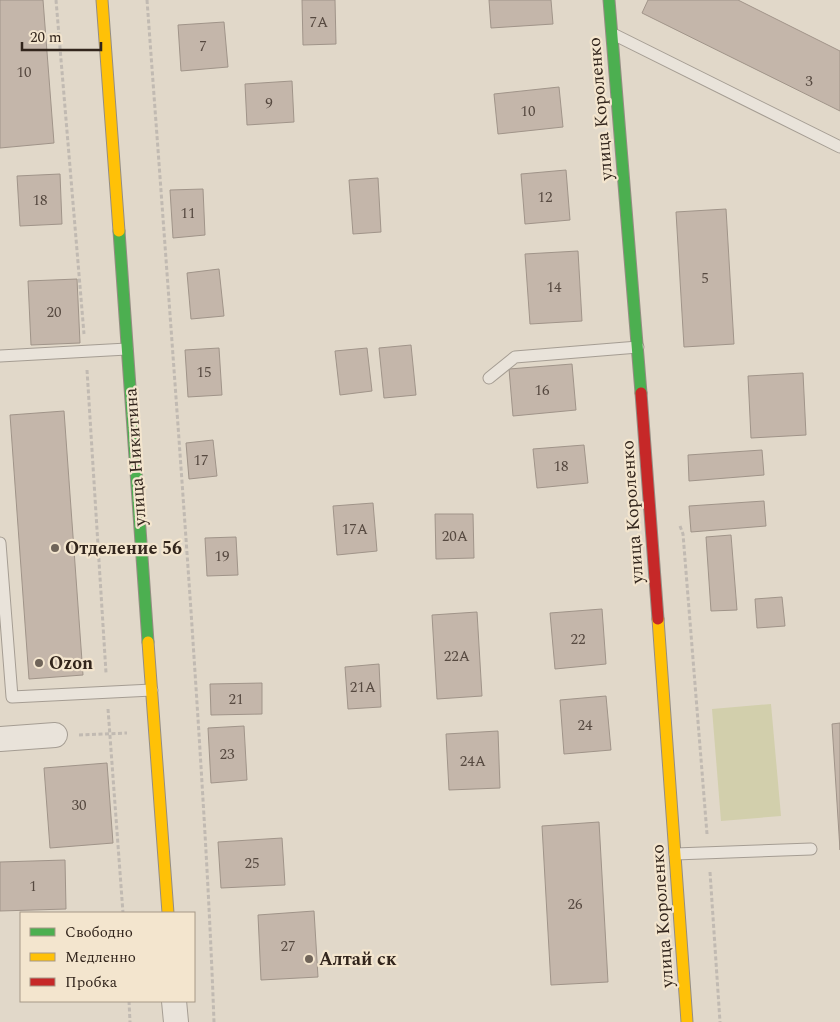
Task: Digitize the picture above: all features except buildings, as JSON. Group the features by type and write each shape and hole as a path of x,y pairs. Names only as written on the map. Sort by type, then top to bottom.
{"street":[{"name":"улица Никитина","path":"102,0 168,912"},
{"name":"улица Короленко","path":"609,0 638,347 687,1022"},
{"path":"0,739 55,736"},
{"path":"174,1002 176,1022"}],"lane":[{"path":"612,33 840,147"},
{"path":"489,378 515,357 638,347"},
{"path":"0,356 127,349"},
{"path":"0,543 12,697 152,690"},
{"path":"675,854 811,849"}],"path":[{"path":"56,0 86,352 122,912"},
{"path":"147,0 193,645 211,925 214,1022"},
{"path":"55,736 156,732"},
{"path":"129,1002 130,1022"}],"shaded area":[{"path":"771,704 781,816 721,821 712,709"}],"traffic: fast":[{"path":"609,0 641,393"},
{"path":"119,231 148,642"}],"traffic: slow":[{"path":"102,0 119,231"},
{"path":"658,619 687,1022"},
{"path":"148,642 168,912"}],"traffic: jam":[{"path":"641,393 658,619"}],"place":[{"name":"Отделение 56","path":"55,548"},
{"name":"Ozon","path":"39,663"},
{"name":"Алтай ск","path":"309,959"}]}
